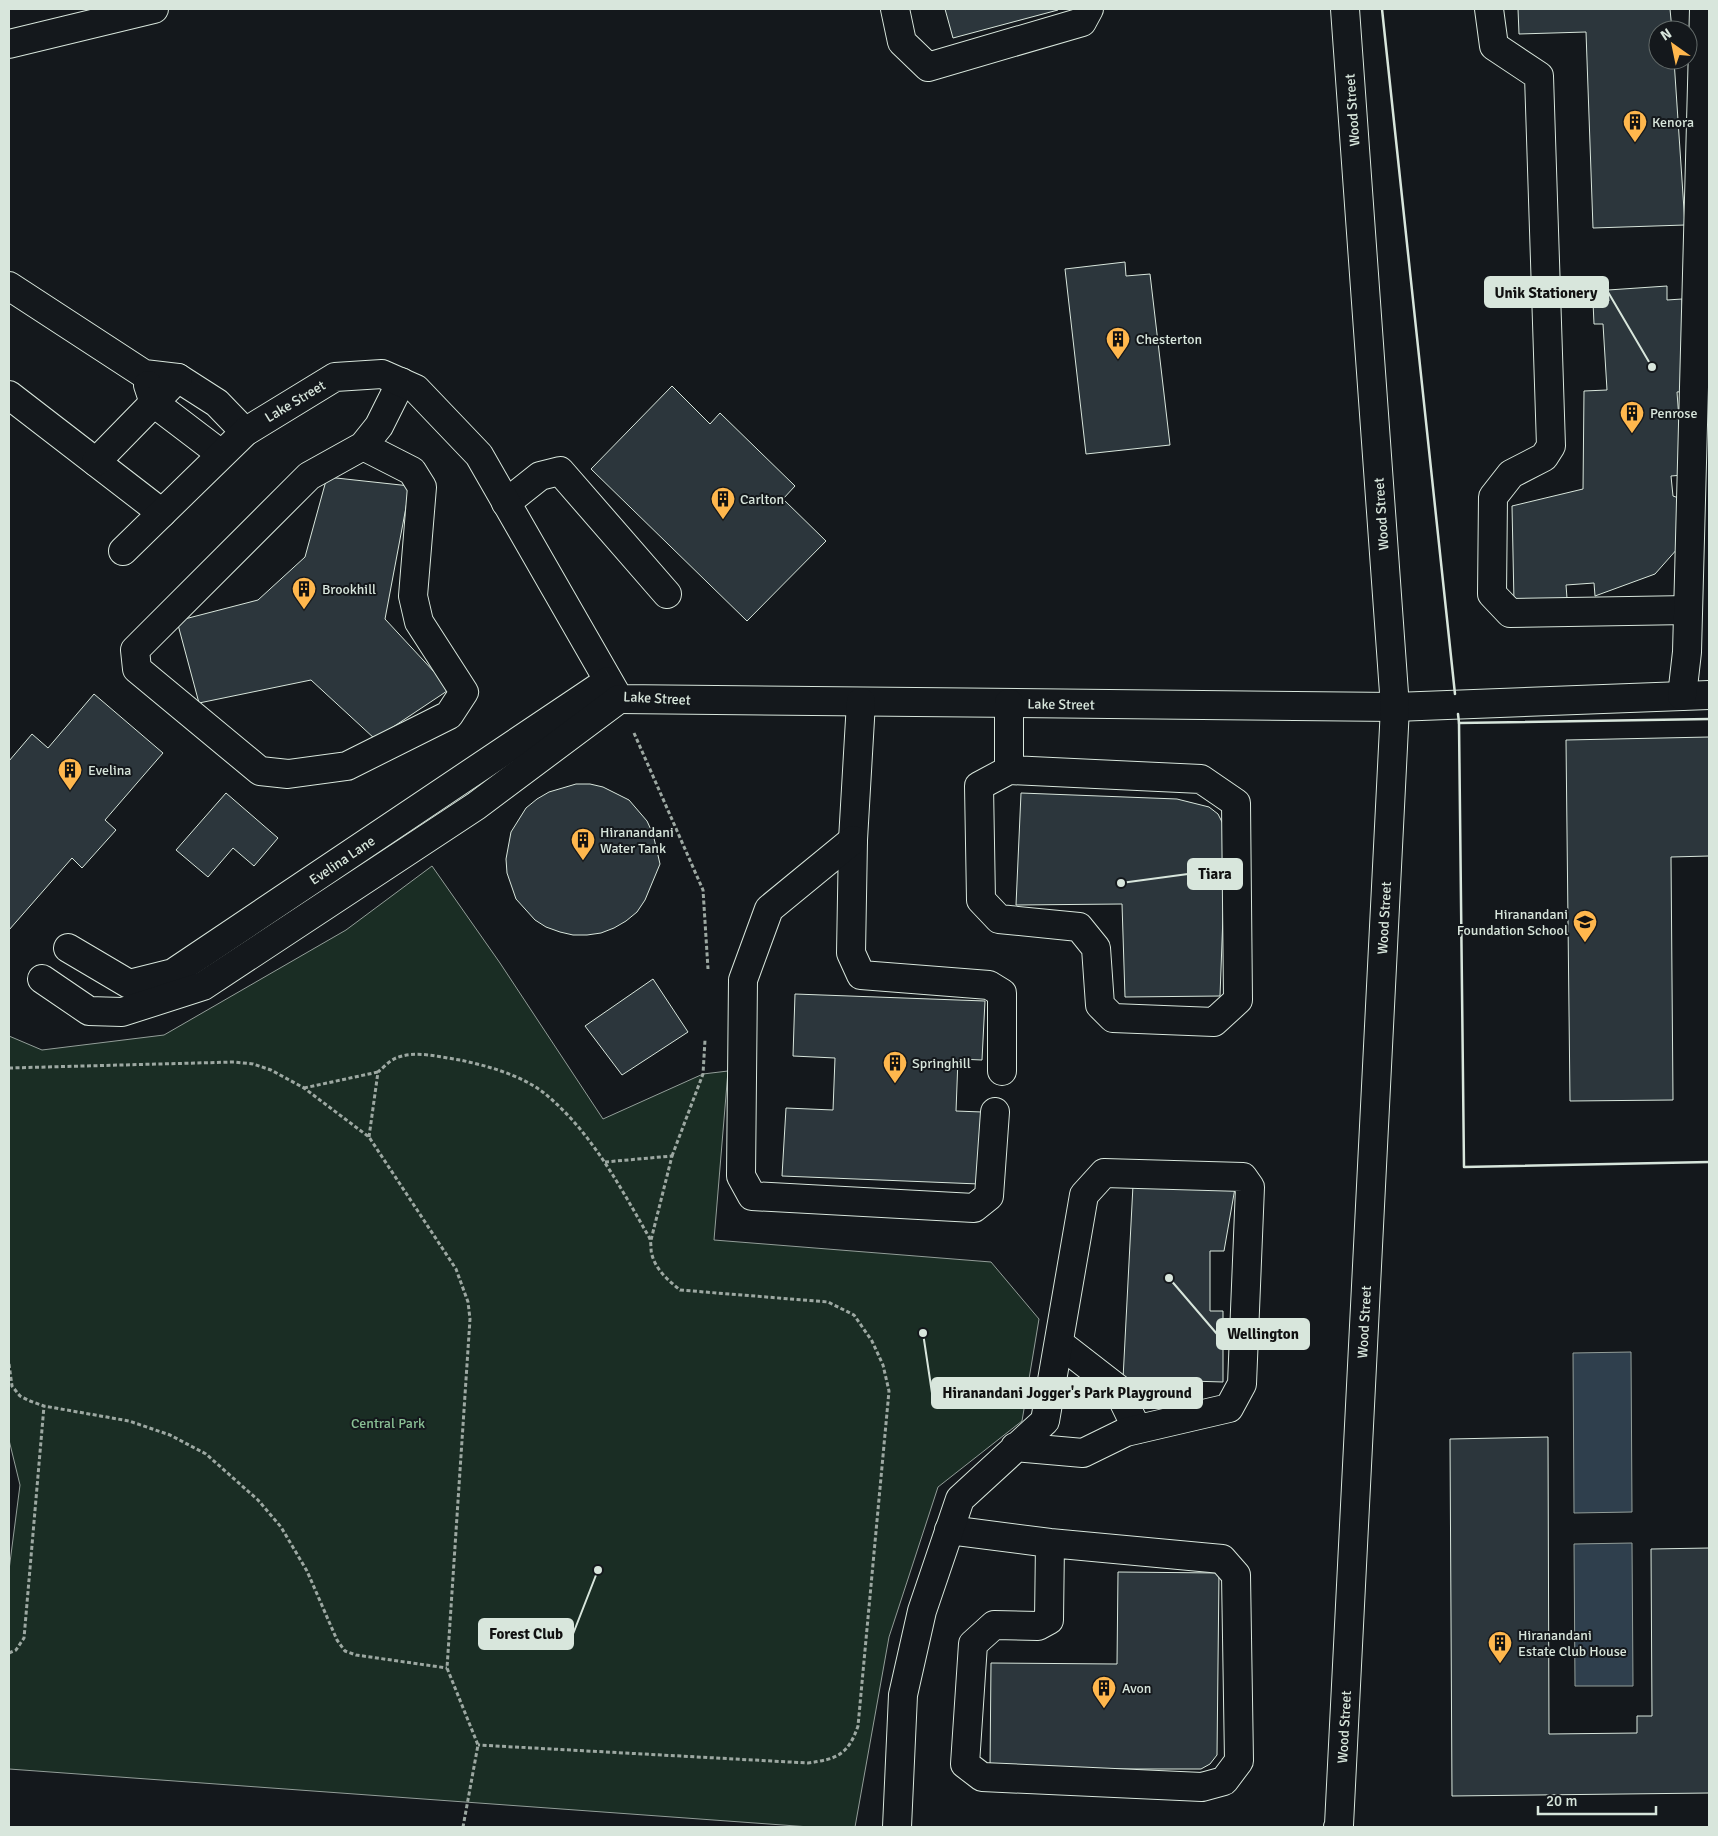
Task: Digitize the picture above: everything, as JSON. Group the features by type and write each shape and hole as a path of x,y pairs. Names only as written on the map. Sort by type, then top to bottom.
{"street":[{"path":"9,44 154,9"},
{"path":"895,9 902,42 928,67 1082,22 1089,9"},
{"name":"Wood Street","path":"1339,1827 1395,707 1344,9"},
{"path":"1489,9 1494,46 1539,76 1551,446 1544,457 1511,474 1493,497 1492,594 1510,613 1688,610"},
{"path":"1682,696 1687,652 1704,9"},
{"path":"9,286 144,374 178,378 217,403 245,432"},
{"path":"144,374 154,403 221,454"},
{"name":"Lake Street","path":"123,551 245,432 335,377 382,374 416,389 479,455 613,690 861,702 1395,707 1709,695"},
{"path":"96,462 178,378"},
{"path":"363,446 412,471 422,487 413,596 420,622 464,692 449,715 347,766 288,774 260,771 137,669 135,650 309,476 363,446 379,426 401,382"},
{"path":"9,395 162,512"},
{"path":"506,503 540,476 560,471 667,594"},
{"path":"42,979 89,1011 122,1012 155,1003 203,986 463,814 613,690"},
{"name":"Evelina Lane","path":"68,948 129,984 173,973 443,784 613,690"},
{"path":"861,702 854,840 851,953 861,975 989,985 1002,993 1002,1071"},
{"path":"1009,703 1009,770"},
{"path":"1009,770 1201,779 1236,802 1238,1000 1214,1022 1113,1018 1100,1005 1096,948 1079,927 999,919 981,900 979,786 1009,770"},
{"path":"443,784 463,814"},
{"path":"854,840 769,910 743,980 741,1176 752,1196 974,1208 989,1196 995,1112"},
{"path":"69,998 96,964"},
{"path":"897,1827 903,1695 922,1610 960,1499 1015,1447 1045,1421 1084,1194 1104,1174 1243,1177 1250,1186 1242,1384 1229,1408 1126,1432 1083,1453 1015,1447"},
{"path":"1059,1343 1116,1388 1137,1429"},
{"path":"949,1530 1050,1543 1222,1559 1236,1575 1239,1761 1224,1780 1202,1787 982,1777 965,1764 973,1644 994,1625 1038,1626 1049,1620 1050,1543"}],"path":[{"path":"613,690 703,890 709,974"},
{"path":"478,1745 808,1762 826,1760 841,1754 852,1743 858,1726 889,1391 883,1365 872,1341 854,1315 828,1302 680,1290 659,1269 652,1255 651,1240 672,1156 703,1074 706,1038"},
{"path":"304,1088 378,1072 395,1059 414,1054 484,1065 517,1078 543,1092 586,1136 605,1162 651,1240"},
{"path":"9,1068 234,1062 252,1064 271,1070 304,1088 369,1137 456,1269 468,1302 470,1319 447,1668 478,1745 463,1827"},
{"path":"369,1137 378,1072"},
{"path":"605,1162 672,1156"},
{"path":"9,1364 12,1386 20,1396 44,1406 129,1421 170,1434 206,1454 258,1500 280,1526 307,1571 331,1630 345,1651 356,1655 447,1668"},
{"path":"9,1653 16,1650 24,1638 44,1406"}],"green space":[{"name":"Central Park","path":"432,866 500,963 603,1119 703,1074 728,1071 714,1240 991,1262 1039,1319 1022,1421 938,1487 889,1637 855,1827 810,1827 9,1769 9,1570 20,1485 9,1440 9,1036 42,1050 164,1035 346,930"}],"water":[{"path":"1631,1352 1632,1512 1574,1513 1573,1353"},
{"path":"1632,1543 1633,1686 1575,1686 1574,1544"}],"building":[{"path":"945,9 1057,9 1058,10 953,38"},
{"name":"Kenora","path":"1518,9 1670,9 1671,20 1648,20 1648,70 1675,70 1685,225 1593,228 1586,32 1519,34"},
{"name":"Chesterton","path":"1125,262 1126,276 1150,274 1170,445 1086,454 1065,269"},
{"name":"Penrose","path":"1667,286 1667,300 1682,299 1688,391 1677,392 1683,475 1671,476 1673,496 1687,501 1686,539 1655,574 1595,596 1594,583 1566,585 1567,598 1514,602 1512,506 1583,489 1584,391 1607,390 1603,324 1594,324 1593,302 1609,301 1608,290"},
{"name":"Carlton","path":"672,386 710,424 720,413 795,486 783,499 826,541 747,621 591,469"},
{"name":"Brookhill","path":"327,477 410,486 385,619 450,689 375,739 311,680 199,703 177,621 258,600 305,557"},
{"name":"Evelina","path":"94,694 163,753 105,820 116,830 82,868 72,858 9,930 9,761 32,734 48,748"},
{"path":"1709,737 1709,856 1671,857 1673,1100 1570,1101 1566,740"},
{"name":"Hiranandani Water Tank","path":"576,784 590,784 603,787 629,800 647,821 653,834 660,864 645,900 637,912 614,928 601,933 587,935 573,935 560,932 546,927 535,920 516,899 507,873 506,859 511,832 526,808 549,792"},
{"path":"226,793 278,838 254,866 233,848 208,877 176,850"},
{"path":"1021,793 1177,799 1209,807 1218,814 1223,824 1225,861 1220,996 1125,997 1122,904 1016,905"},
{"path":"653,979 688,1032 622,1075 585,1026"},
{"name":"Springhill","path":"795,994 985,1001 982,1060 958,1059 956,1111 982,1112 979,1184 782,1176 786,1108 833,1110 835,1058 793,1056"},
{"path":"1133,1185 1235,1188 1224,1251 1210,1251 1210,1311 1223,1311 1223,1382 1123,1379"},
{"name":"Hiranandani Estate Club House","path":"1548,1437 1549,1734 1637,1733 1637,1716 1652,1716 1651,1549 1709,1548 1709,1793 1452,1796 1450,1439"},
{"name":"Avon","path":"1118,1572 1219,1573 1217,1755 1210,1764 1201,1769 990,1769 991,1663 1117,1664"}],"wall":[{"path":"1382,9 1455,694"},
{"path":"1458,714 1459,723 1709,719"},
{"path":"1459,723 1464,1167 1709,1162"}],"place":[{"name":"Kenora","path":"1635,143"},
{"name":"Chesterton","path":"1118,360"},
{"name":"Unik Stationery","path":"1652,367"},
{"name":"Penrose","path":"1632,434"},
{"name":"Carlton","path":"723,520"},
{"name":"Brookhill","path":"304,610"},
{"name":"Evelina","path":"70,791"},
{"name":"Hiranandani Water Tank","path":"583,861"},
{"name":"Tiara","path":"1121,883"},
{"name":"Hiranandani Foundation School","path":"1585,943"},
{"name":"Springhill","path":"895,1084"},
{"name":"Wellington","path":"1169,1278"},
{"name":"Hiranandani Jogger's Park Playground","path":"923,1333"},
{"name":"Forest Club","path":"598,1570"},
{"name":"Hiranandani Estate Club House","path":"1500,1664"},
{"name":"Avon","path":"1104,1709"}]}
